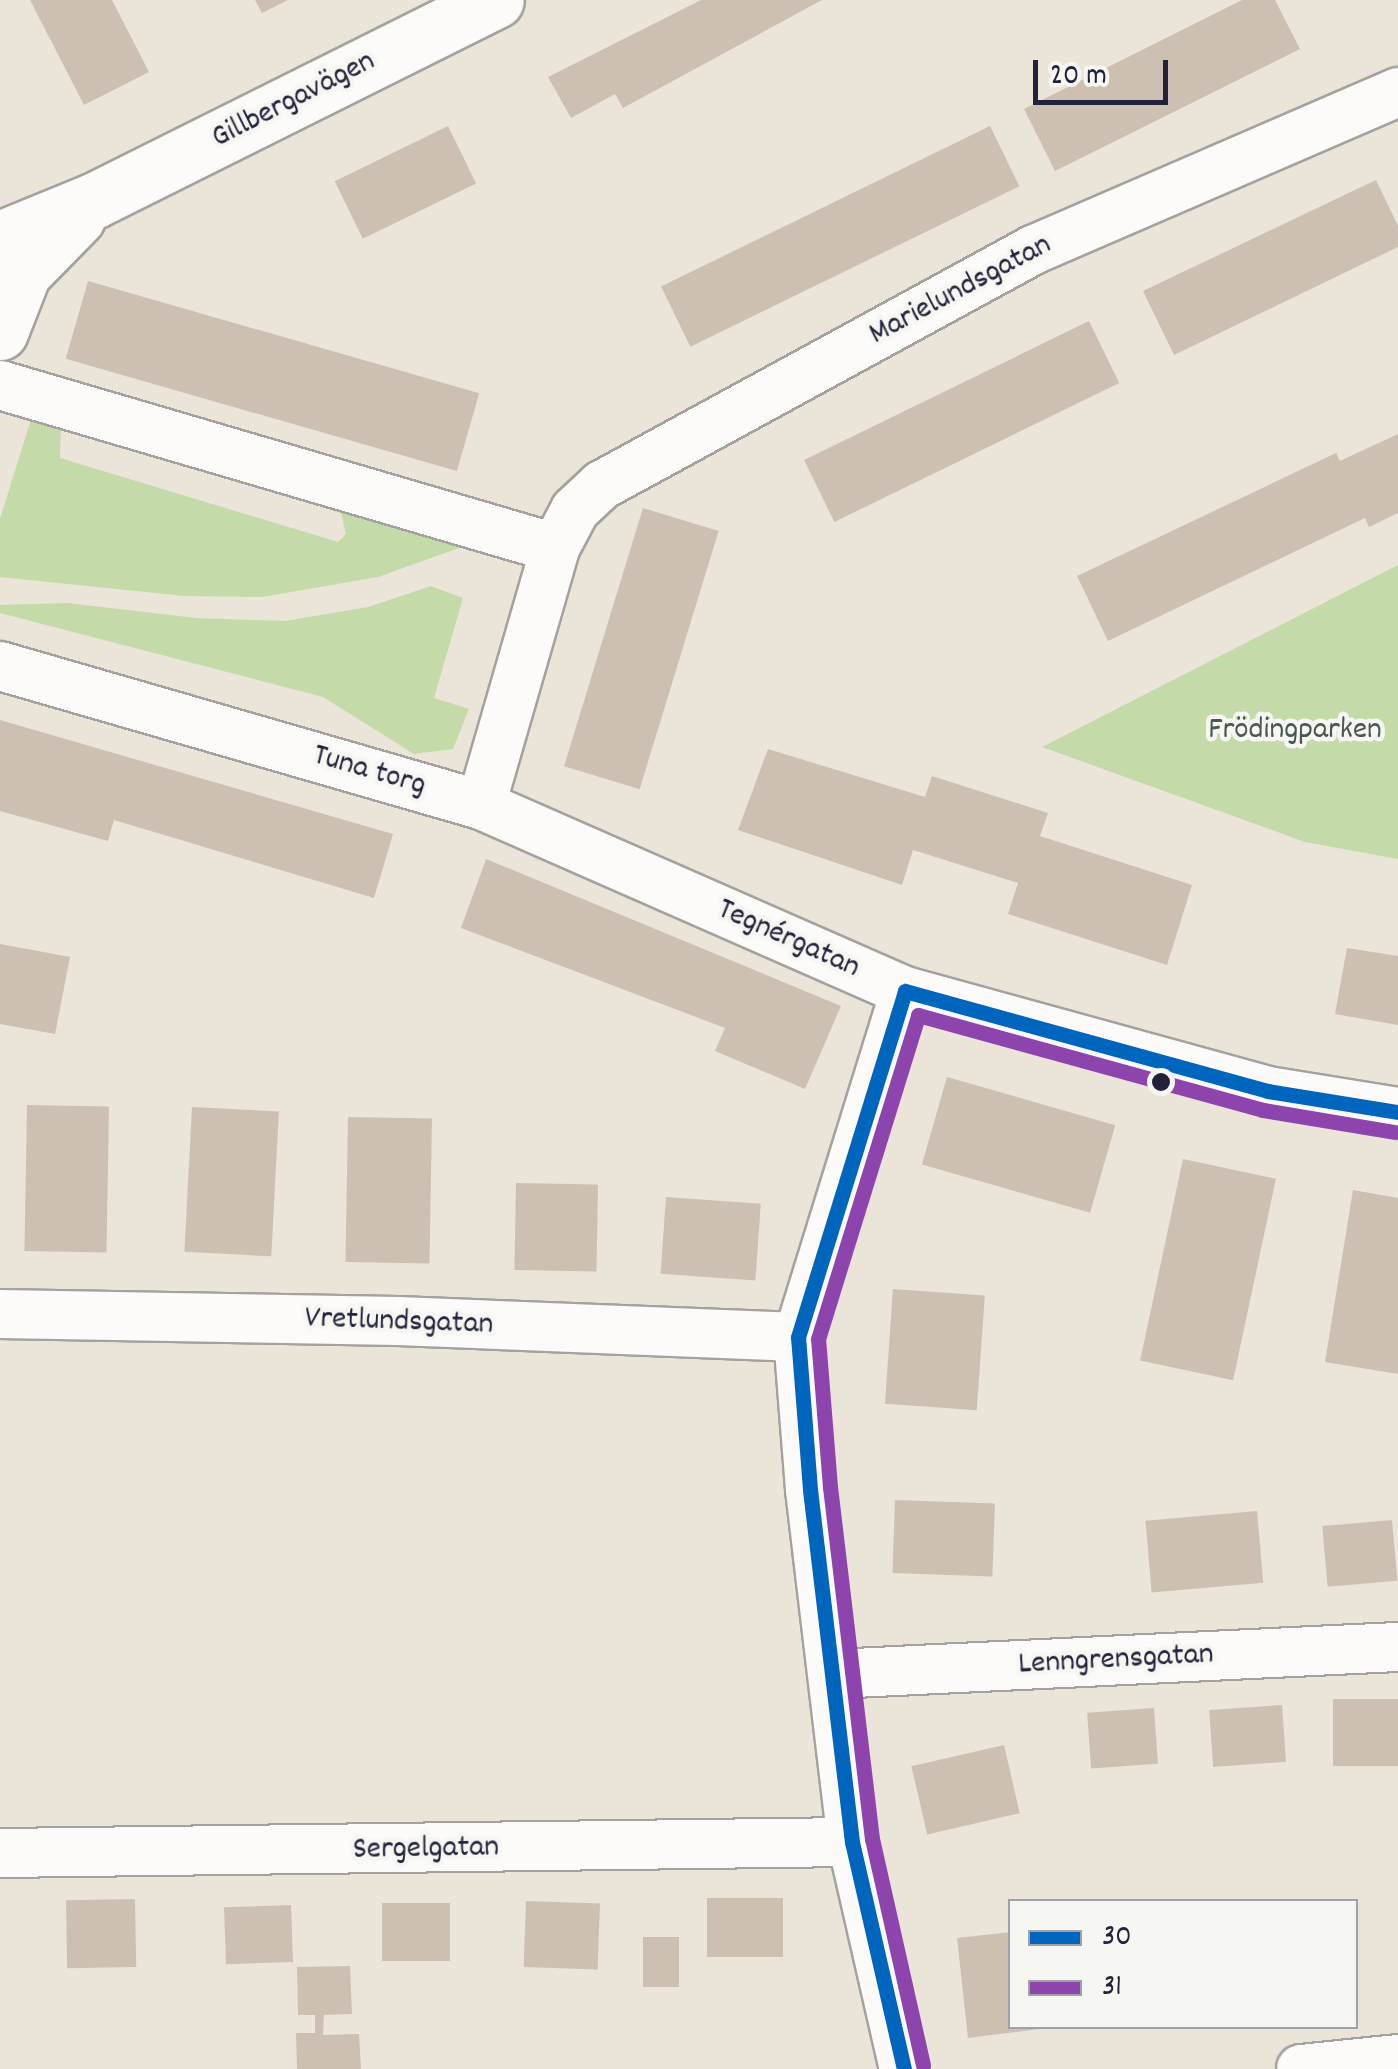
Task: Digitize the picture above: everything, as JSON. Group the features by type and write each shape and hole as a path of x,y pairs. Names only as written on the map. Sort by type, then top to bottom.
{"street":[{"name":"Gillbergavägen","path":"0,240 93,202 496,0"},
{"name":"Marielundsgatan","path":"557,545 575,510 602,486 1032,250 1393,107"},
{"name":"Gillbergavägen","path":"0,332 23,272 93,202"},
{"path":"0,385 557,545 481,805"},
{"name":"Tuna torg","path":"0,666 481,805"},
{"name":"Tegnérgatan","path":"481,805 906,991 1268,1090 1398,1112"},
{"path":"904,2069 852,1842 810,1489 798,1337 906,991"},
{"name":"Vretlundsgatan","path":"0,1314 398,1322 798,1337"},
{"name":"Lenngrensgatan","path":"833,1674 1398,1647"},
{"name":"Sergelgatan","path":"0,1853 852,1842"},
{"path":"1301,2069 1398,2059"}],"green space":[{"path":"33,413 61,422 60,458 338,542 346,534 339,503 470,544 378,577 262,597 184,596 0,577 0,519"},
{"name":"Frödingparken","path":"1398,565 1398,859 1305,842 1042,747"},
{"path":"431,586 463,598 434,698 469,709 453,749 414,754 323,697 0,613 0,605 68,603 196,618 285,621 368,607"}],"building":[{"path":"30,0 112,0 149,72 84,105"},
{"path":"255,0 288,0 262,13"},
{"path":"701,0 822,0 623,108 615,94 571,118 548,77"},
{"path":"1242,0 1275,0 1300,49 1055,171 1024,109"},
{"path":"448,126 476,184 363,239 335,181"},
{"path":"990,126 1019,186 690,347 661,286"},
{"path":"1376,180 1398,226 1398,247 1174,355 1143,291"},
{"path":"88,281 479,393 457,471 66,359"},
{"path":"1089,321 1119,383 834,522 804,460"},
{"path":"1398,434 1398,513 1369,527 1365,518 1108,641 1077,576 1336,453 1340,461"},
{"path":"643,508 719,531 640,789 564,766"},
{"path":"0,720 393,834 374,898 114,820 108,841 0,811"},
{"path":"768,749 925,797 932,776 1048,813 1040,836 1192,885 1167,965 1008,914 1018,883 913,850 902,885 738,830"},
{"path":"486,859 841,1006 805,1089 715,1051 725,1028 461,928"},
{"path":"0,944 70,957 55,1034 0,1024"},
{"path":"1347,948 1398,956 1398,1025 1335,1014"},
{"path":"947,1077 1115,1125 1090,1213 922,1164"},
{"path":"27,1105 109,1106 106,1252 24,1251"},
{"path":"192,1107 279,1112 271,1256 184,1252"},
{"path":"348,1117 432,1118 429,1263 345,1262"},
{"path":"1183,1159 1276,1179 1233,1380 1140,1360"},
{"path":"516,1183 598,1184 596,1271 514,1270"},
{"path":"1353,1190 1398,1198 1398,1374 1325,1362"},
{"path":"666,1197 761,1204 755,1280 661,1274"},
{"path":"893,1289 985,1295 977,1410 885,1404"},
{"path":"895,1500 995,1503 992,1576 892,1573"},
{"path":"1257,1511 1263,1583 1152,1592 1145,1521"},
{"path":"1392,1520 1397,1581 1328,1587 1322,1526"},
{"path":"1333,1699 1398,1699 1398,1766 1333,1766"},
{"path":"1282,1705 1286,1762 1213,1767 1209,1710"},
{"path":"1154,1708 1158,1764 1091,1769 1087,1713"},
{"path":"1004,1745 1020,1813 927,1835 911,1766"},
{"path":"707,1898 783,1898 783,1957 707,1957"},
{"path":"135,1899 136,1967 67,1968 66,1900"},
{"path":"526,1901 600,1904 598,1970 524,1967"},
{"path":"382,1903 450,1903 450,1961 382,1961"},
{"path":"291,1905 293,1962 226,1964 224,1907"},
{"path":"1008,1932 1008,2029 1039,2029 968,2038 957,1938"},
{"path":"643,1937 679,1937 679,1987 643,1987"},
{"path":"350,1966 352,2014 324,2015 323,2035 359,2034 361,2069 297,2069 296,2033 315,2033 315,2015 298,2015 297,1967"}],"transit line":[{"name":"30","path":"904,2069 852,1842 810,1489 798,1337 905,991 1268,1091 1398,1112"},
{"name":"31","path":"923,2065 872,1839 830,1487 818,1339 918,1015 1263,1110 1395,1132"}]}
